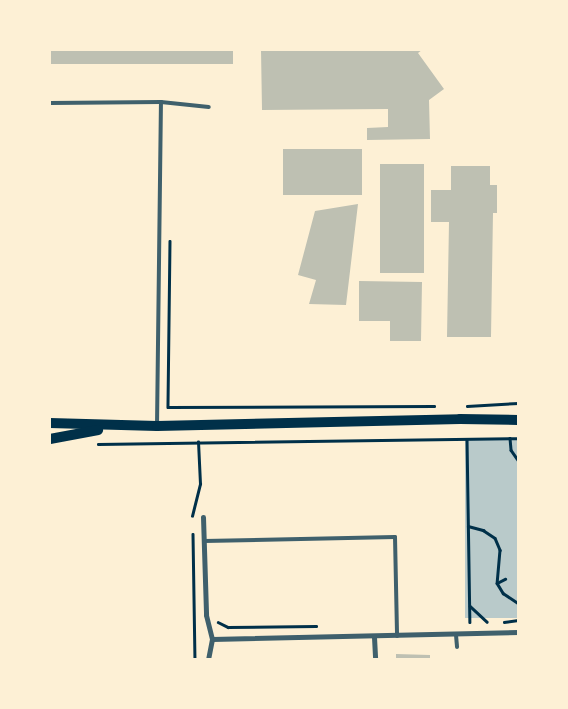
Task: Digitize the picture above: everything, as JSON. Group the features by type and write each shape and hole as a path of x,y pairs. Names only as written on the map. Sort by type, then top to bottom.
{"main road":[{"path":"50,422 157,426 460,419 518,421"},
{"path":"50,439 121,426"}],"street":[{"path":"204,517 206,622 212,639 208,659"},
{"path":"212,639 374,637 518,632"},
{"path":"374,637 375,659"}],"lane":[{"path":"50,103 161,102 210,107"},
{"path":"157,426 161,102"},
{"path":"204,540 395,537 397,636"},
{"path":"456,635 457,647"}],"path":[{"path":"170,240 168,408 440,406"},
{"path":"460,406 518,403"},
{"path":"467,438 470,622"},
{"path":"510,438 511,450 518,460"},
{"path":"94,444 518,438"},
{"path":"468,526 490,534 498,544 500,556 497,583 503,593 518,603"},
{"path":"497,583 505,579"},
{"path":"469,605 487,622"},
{"path":"502,622 518,620"},
{"path":"194,623 215,621 228,627 317,626"},
{"path":"461,622 495,622"}],"shaded area":[{"path":"465,439 518,439 518,618 465,618"}],"building":[{"path":"50,50 233,50 233,64 50,64"},
{"path":"261,50 422,50 418,53 444,89 429,100 430,139 367,140 367,128 388,127 388,109 262,110"},
{"path":"283,149 362,149 362,195 283,195"},
{"path":"380,164 424,164 424,273 380,273"},
{"path":"451,166 490,166 490,185 497,185 497,213 493,213 491,337 447,337 449,222 431,222 431,190 451,190"},
{"path":"358,204 346,305 309,304 316,280 298,275 315,211"},
{"path":"359,281 422,282 421,341 390,341 390,321 359,321"},
{"path":"396,654 430,655 430,659 396,659"}]}
